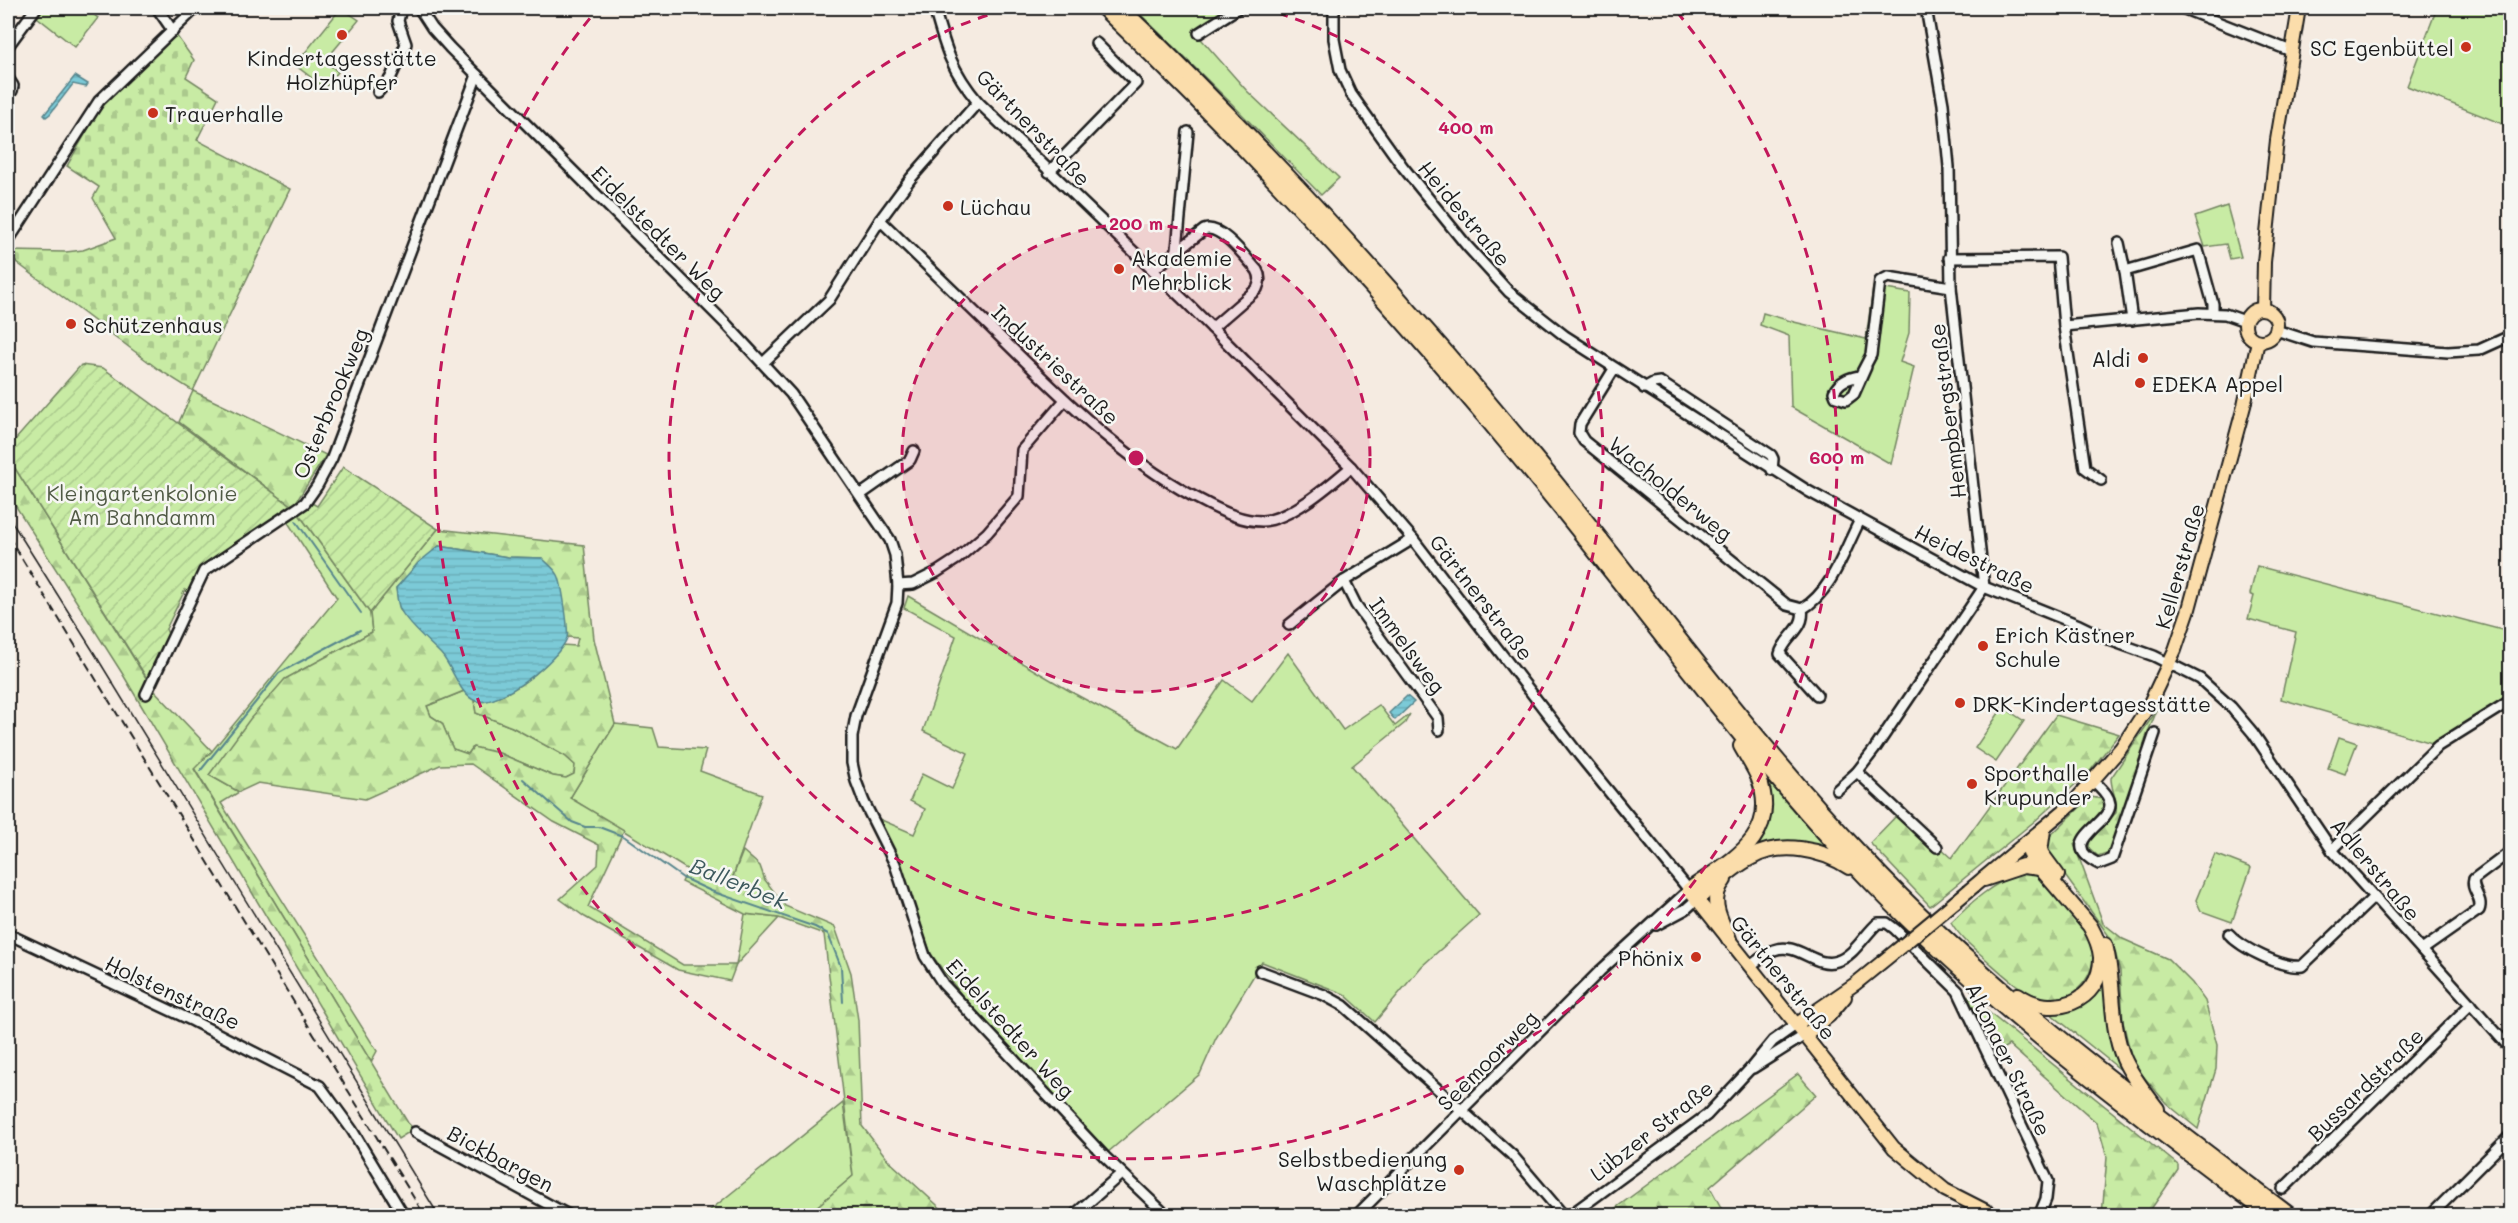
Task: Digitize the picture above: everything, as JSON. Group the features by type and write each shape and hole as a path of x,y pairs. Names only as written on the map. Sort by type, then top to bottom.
{"highway":[{"path":"1103,8 1277,183 1412,331 1547,492 1730,723 1874,886 1929,941 2012,1015 2100,1086 2271,1215"},
{"path":"1121,8 1296,185 1422,325 1558,486 1767,748 1864,858 1958,951 2037,1020 2168,1123 2291,1215"},
{"path":"1693,894 1748,846 1762,823 1764,807 1761,784 1730,723"},
{"path":"2040,852 2043,830"},
{"path":"1958,951 2030,1004 2046,1007 2064,1005 2084,995 2096,979 2101,957 2096,938 2081,914 2032,858 2027,843"},
{"path":"2027,843 2040,852 2097,927 2105,944 2111,969 2116,1029 2124,1059 2168,1123"},
{"path":"1693,894 1759,854 1771,850 1814,851 1837,859 1874,886"},
{"path":"1984,879 2023,866 2040,867"},
{"path":"1729,939 1718,917 1715,899 1720,884 1730,872"}],"main road":[{"path":"2263,309 2263,272 2277,140 2299,8"},
{"path":"2263,309 2276,319 2276,330 2269,339 2258,341 2250,337 2245,330 2245,321 2252,312 2263,309"},
{"name":"Kellerstraße","path":"1797,1024 1855,984 2043,830 2094,781 2121,748 2149,705 2169,663 2189,609 2244,406 2258,341"},
{"name":"Gärtnerstraße","path":"1693,894 1894,1148 1945,1190 1991,1215"},
{"name":"Kellerstraße","path":"1805,1035 1829,1016 1855,984"}],"street":[{"path":"8,46 36,8"},
{"path":"157,8 172,31"},
{"path":"8,241 99,101 196,8"},
{"path":"378,92 390,79 406,44 398,21 401,8"},
{"name":"Eidelstedter Weg","path":"419,8 439,36 763,363 801,407 890,540 895,555 898,585 892,620 853,730 851,753 856,781 895,864 925,956 932,970 1121,1174 1167,1215"},
{"name":"Gärtnerstraße","path":"934,8 949,59 962,83 978,102 1154,270 1351,467 1413,539 1580,756 1693,894"},
{"name":"Heidestraße","path":"1334,8 1334,39 1340,70 1351,94 1403,167 1467,246 1509,292 1564,336 1644,388 1660,382 1771,455 1772,471 1860,520 1984,587 2169,663"},
{"name":"Hempbergstraße","path":"1926,8 1944,107 1949,167 1951,287 1984,587"},
{"path":"2182,8 2291,51"},
{"path":"1199,33 1232,9"},
{"path":"1049,172 1136,83 1096,43"},
{"name":"Osterbrookweg","path":"146,694 204,571 305,502 317,486 332,458 477,75"},
{"path":"8,78 13,87 8,93"},
{"path":"763,363 829,300 880,220 911,178 978,102"},
{"path":"1178,249 1188,132"},
{"name":"Industriestraße","path":"880,220 1065,400 1110,439 1158,475 1236,517 1264,521 1289,512 1351,467"},
{"path":"1154,270 1204,230 1214,228 1234,246 1260,275 1257,289 1212,328"},
{"path":"2119,243 2132,320"},
{"path":"2125,271 2198,250 2214,313"},
{"path":"1949,258 2058,256 2064,326 2085,468 2101,480"},
{"path":"1866,367 1871,355 1880,281 1888,277 1951,287"},
{"path":"2064,326 2166,317 2175,314 2214,313 2245,321"},
{"path":"2276,330 2313,342 2448,352 2480,350 2511,336"},
{"name":"Wacholderweg","path":"1614,369 1580,424 1580,433 1584,441 1787,605 1802,609"},
{"path":"898,585 913,584 937,572 957,559 987,533 1019,496 1022,450 1065,400"},
{"path":"860,495 910,460 914,450"},
{"path":"1816,695 1780,654 1803,620 1802,609 1816,598 1827,583 1860,520"},
{"name":"Immelsweg","path":"1289,625 1344,581 1413,539"},
{"name":"Immelsweg","path":"1344,581 1356,605 1438,718 1439,730"},
{"path":"1837,790 1857,772 1984,587"},
{"name":"Adlerstraße","path":"2169,663 2200,678 2231,707 2264,747 2332,850 2511,1048"},
{"path":"2332,850 2438,746 2511,701"},
{"path":"2094,781 2107,795 2110,806 2106,816 2084,838 2083,849 2088,859 2099,864 2112,859 2155,733"},
{"path":"1857,772 1937,848"},
{"path":"2422,950 2479,910 2481,903 2473,886 2474,879 2511,852"},
{"name":"Seemoorweg","path":"1356,1215 1463,1111 1600,971 1646,930 1686,909 1693,894"},
{"path":"2229,934 2237,944 2287,965 2302,966 2374,897"},
{"name":"Altonaer Straße","path":"1750,966 1776,949 1785,948 1792,948 1821,962 1839,961 1849,954 1870,930 1883,921 1895,929 1958,991 2048,1181 2046,1199 2039,1215"},
{"name":"Holstenstraße","path":"8,934 193,1021 320,1086 352,1130 404,1215"},
{"path":"1260,971 1324,995 1344,1006 1520,1164 1564,1215"},
{"name":"Bussardstraße","path":"2283,1189 2471,1004"},
{"name":"Lübzer Straße","path":"1569,1215 1707,1115 1773,1041 1797,1024"},
{"name":"Lübzer Straße","path":"1750,1069 1805,1035"},
{"name":"Bickbargen","path":"415,1132 570,1215"},
{"path":"2430,1215 2511,1136"},
{"path":"1073,1215 1121,1174"}],"green space":[{"path":"44,8 85,8 98,18 75,47 37,17"},
{"path":"341,8 359,20 325,61 338,72 325,88 295,65"},
{"path":"1134,8 1219,8 1223,11 1194,31 1247,91 1339,178 1321,195"},
{"name":"SC Egenbüttel","path":"2437,8 2510,8 2510,127 2407,86"},
{"path":"176,35 194,60 186,77 218,98 197,140 290,189 193,391 158,369 8,256 10,251 83,250 116,238 93,198 99,187 67,166 102,105"},
{"path":"2227,206 2241,257 2230,259 2226,244 2205,247 2195,217"},
{"path":"1873,287 1910,293 1909,333 1900,362 1914,367 1891,464 1791,407 1789,336 1760,325 1763,313 1866,339"},
{"name":"Kleingartenkolonie Am Bahndamm","path":"81,365 103,368 293,507 203,567 189,595 185,590 166,629 169,636 148,680 8,457 8,448"},
{"path":"193,391 326,455 293,507 179,422"},
{"path":"8,457 153,689 212,751 194,769 408,1123 414,1129 398,1139 122,673 8,494"},
{"path":"343,467 438,529 370,613 299,514 310,502 317,506"},
{"path":"299,514 370,613 372,632 285,679 209,775 239,792 221,803 377,1051 371,1062 194,768 212,751 337,598 287,521"},
{"path":"438,529 584,545 594,639 615,724 570,798 624,830 588,907 683,965 736,965 730,981 678,970 585,917 560,899 598,865 599,845 554,822 471,764 440,765 365,799 258,783 239,792 209,775 250,719 285,679 372,632 370,613","holes":["439,546 508,557 542,558 566,623 567,637 578,638 576,646 562,645 535,674 511,691 498,697 474,700 476,713 512,727 565,756 575,765 574,774 566,778 553,776 499,753 473,747 468,754 453,749 442,723 431,716 427,706 464,691 450,663 400,610 396,588"]},
{"path":"2257,566 2510,632 2510,694 2432,743 2281,699 2296,632 2248,619 2254,596 2250,594"},
{"path":"908,596 1075,694 1177,749 1224,680 1252,701 1288,653 1343,730 1379,705 1395,726 1410,714 1405,723 1352,766 1479,915 1422,966 1375,1022 1344,994 1262,962 1216,1038 1200,1074 1107,1153 963,997 931,954 894,851 877,818 914,834 925,809 910,801 922,774 952,789 968,753 923,731 956,636 904,608"},
{"path":"464,691 474,700 476,713 512,727 565,756 575,765 574,774 566,778 553,776 499,753 473,747 468,754 453,749 442,723 431,716 427,706"},
{"path":"2003,707 2024,721 1996,762 1975,748"},
{"path":"2157,710 2145,740 2112,851 2098,856 2089,848 2090,837 2116,813 2111,778"},
{"path":"2056,715 2119,734 2091,770 2036,820 1930,906 1870,843 1901,811 1952,858"},
{"path":"615,724 653,728 659,747 706,750 700,771 762,794 732,879 688,870 570,798"},
{"path":"2339,737 2357,743 2345,774 2328,768"},
{"path":"1765,777 1829,849 1742,856 1757,841"},
{"path":"2091,797 2102,799 2105,809 2074,844 2103,923 2123,939 2168,959 2192,983 2205,1001 2217,1045 2216,1069 2198,1129 2166,1103 2133,1064 2123,1022 2120,971 2112,940 2047,851 2050,836"},
{"path":"743,851 760,866 765,880 785,906 835,927 851,973 858,1020 862,1126 889,1161 948,1215 807,1215 853,1176 824,934 779,918 745,914 682,882 688,870 732,879"},
{"path":"2215,854 2251,868 2232,922 2201,911 2196,900"},
{"path":"2020,873 2032,873 2040,878 2082,925 2093,947 2092,967 2085,981 2073,993 2061,999 2048,1000 2035,996 2011,981 1968,944 1951,922 1983,894"},
{"path":"745,914 779,918 736,965"},
{"path":"2104,972 2110,1035 2122,1071 2050,1013 2075,1007"},
{"path":"1967,995 2178,1165 2178,1170 2147,1215 2102,1215 2107,1157 2097,1123 2009,1045 1995,1053"},
{"path":"1798,1074 1816,1095 1710,1187 1725,1215 1606,1215"},
{"path":"843,1103 853,1176 807,1215 703,1216"}],"water":[{"path":"75,76 88,84 86,87 73,84 46,117 44,115"},
{"path":"439,546 508,557 542,558 558,575 565,606 567,638 553,658 541,669 513,690 499,697 486,701 476,701 470,698 441,654 414,628 400,609 396,588 418,563"},
{"path":"1407,696 1414,702 1395,720 1389,713"}],"waterway":[{"path":"296,521 361,613"},
{"path":"201,770 279,673 360,630"},
{"name":"Ballerbek","path":"523,779 572,822 585,827 599,827 625,837 683,878 711,891 815,927 828,934 841,967 843,1002"}],"tram line":[{"path":"8,516 439,1216"}],"railway":[{"path":"8,536 425,1216"}],"place":[{"name":"Kindertagesstätte Holzhüpfer","path":"342,35"},
{"name":"SC Egenbüttel","path":"2466,47"},
{"name":"Trauerhalle","path":"153,113"},
{"name":"Lüchau","path":"948,206"},
{"name":"Akademie Mehrblick","path":"1119,269"},
{"name":"Schützenhaus","path":"71,324"},
{"name":"Aldi","path":"2143,358"},
{"name":"EDEKA Appel","path":"2140,383"},
{"name":"Erich Kästner Schule","path":"1983,646"},
{"name":"DRK-Kindertagesstätte","path":"1960,703"},
{"name":"Sporthalle Krupunder","path":"1972,784"},
{"name":"Phönix","path":"1696,957"},
{"name":"Selbstbedienung Waschplätze","path":"1459,1170"}]}
